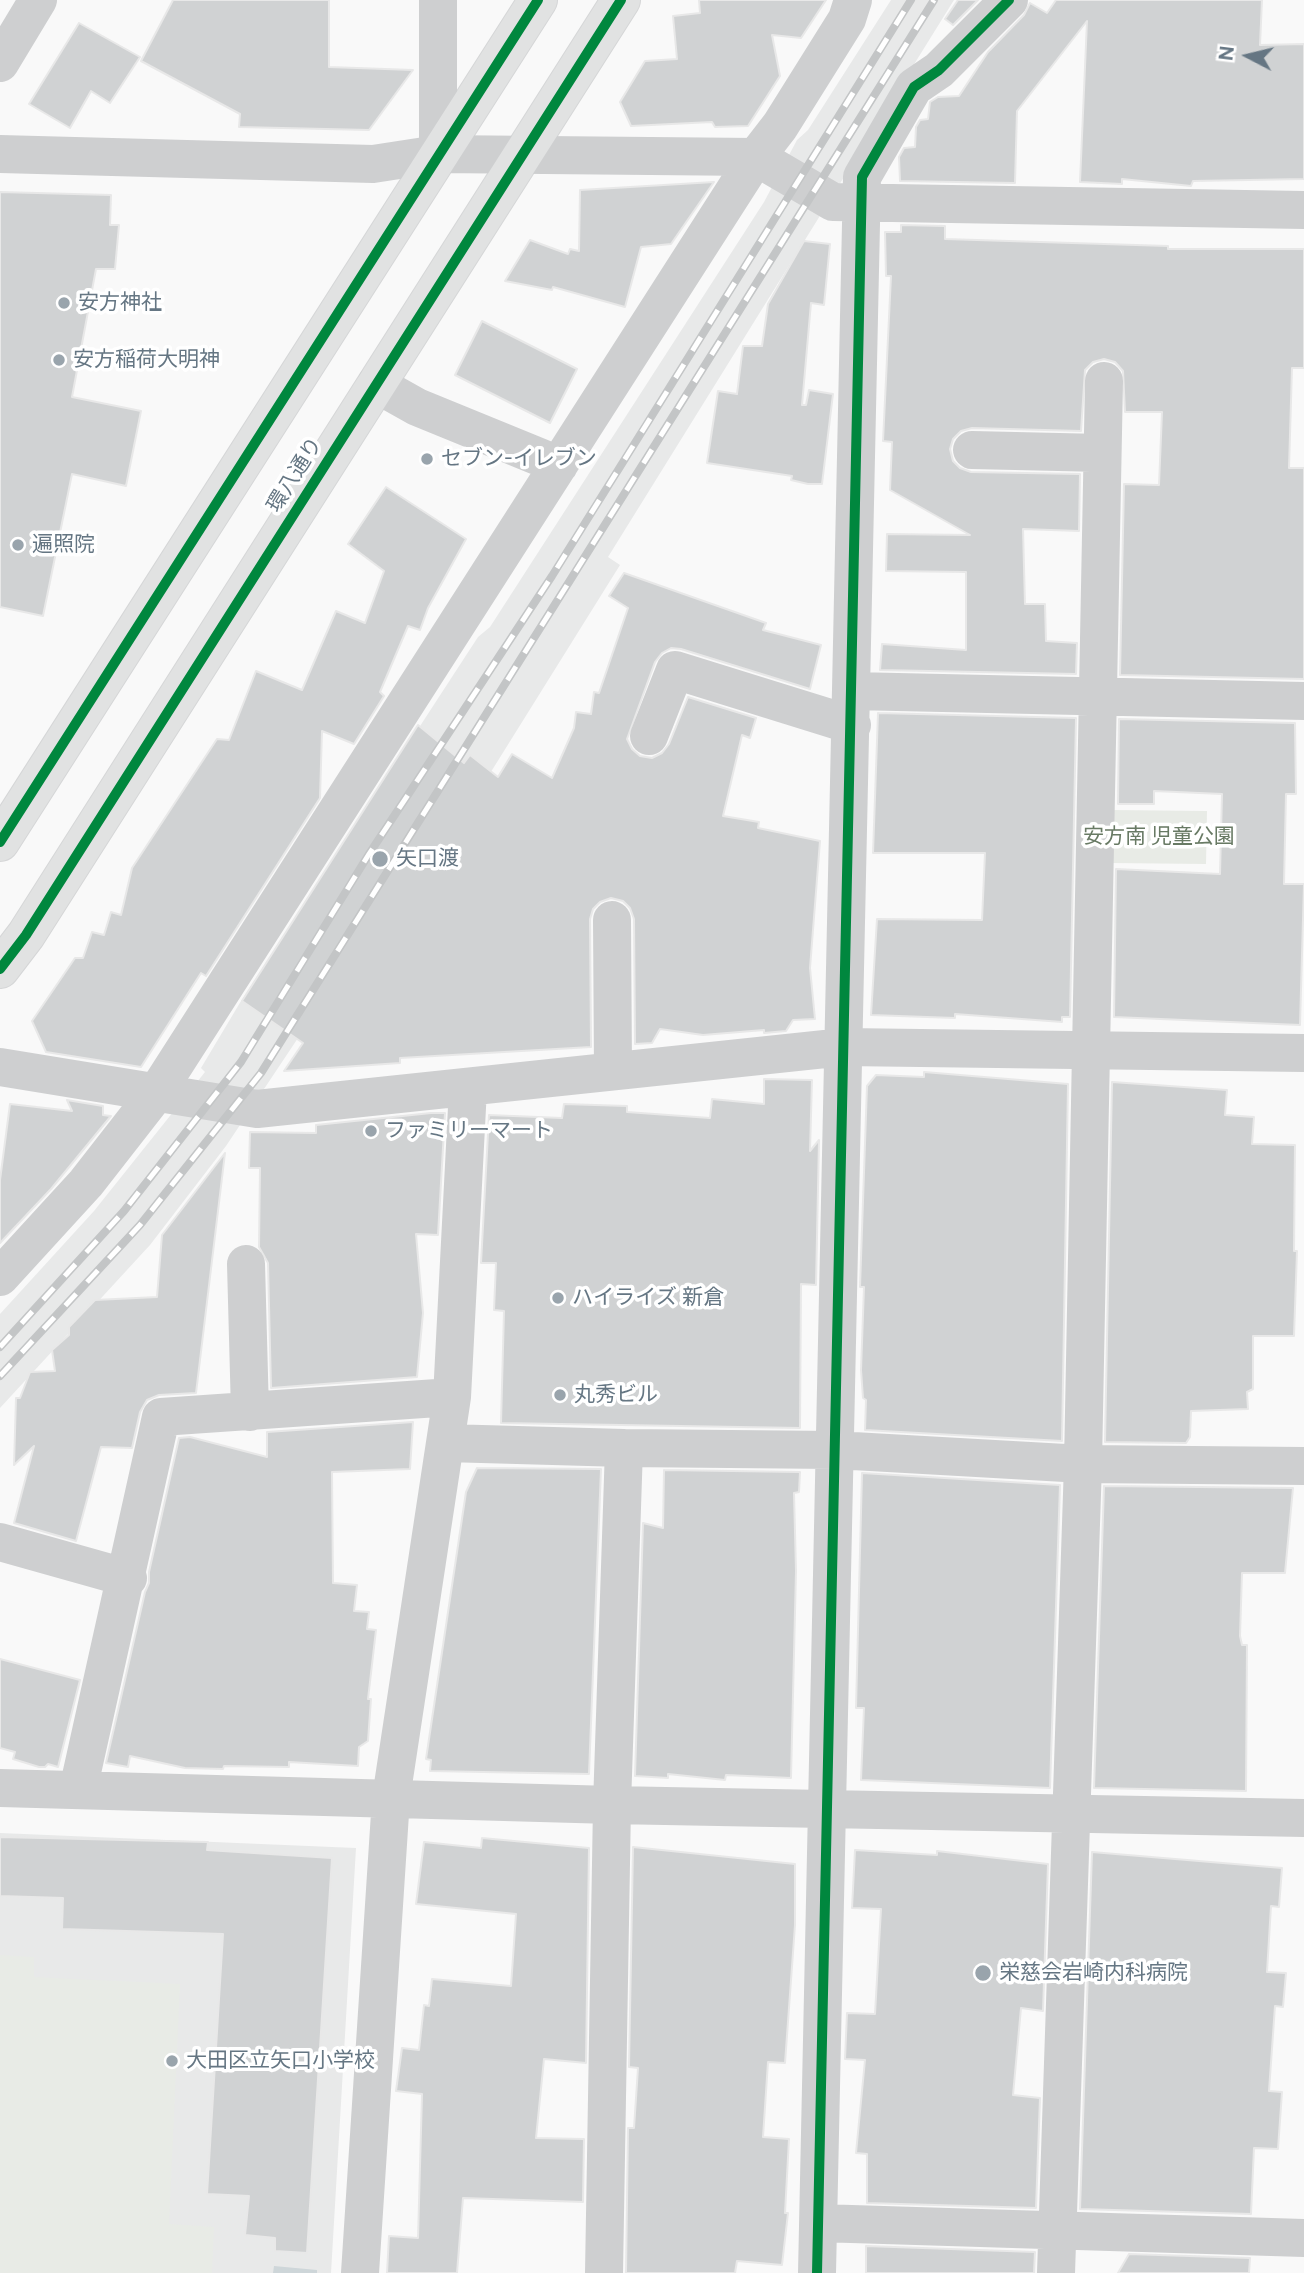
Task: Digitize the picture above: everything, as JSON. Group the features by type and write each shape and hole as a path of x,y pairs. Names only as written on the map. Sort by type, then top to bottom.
{"main road":[{"path":"0,842 538,0"},
{"name":"環八通り","path":"0,969 33,923 621,0"}],"street":[{"path":"0,63 38,0"},
{"path":"438,0 438,154"},
{"path":"0,1277 86,1183 157,1092 757,157 780,126 847,19 853,0"},
{"path":"817,2273 862,177 914,87 939,70 1009,0"},
{"path":"0,154 373,164 438,154 757,157 833,202 1304,210"},
{"path":"1056,2273 1083,1464 1088,1052 1099,699 1104,381"},
{"path":"376,384 418,407 559,465"},
{"path":"972,450 1102,453"},
{"path":"649,736 675,670 852,708 1099,699 1304,701"},
{"path":"612,920 613,1071"},
{"path":"0,1067 257,1109 844,1047 1304,1054"},
{"path":"360,2273 391,1798 452,1397 468,1088"},
{"path":"246,1264 250,1412"},
{"path":"78,1790 128,1577 161,1417 452,1397"},
{"path":"446,1443 835,1450 1083,1464 1304,1466"},
{"path":"604,2273 612,1805 624,1448"},
{"path":"0,1542 128,1577"},
{"path":"0,1788 612,1805 1304,1818"},
{"path":"818,2223 1304,2238"}],"shaded area":[{"path":"891,0 954,0 608,557 620,565 363,977 344,969 226,1146 150,1245 0,1408 0,1314 94,1211 205,1072 201,1068 241,1001 478,637 490,627 764,202 797,140 808,130"},
{"name":"大田区立矢口小学校","path":"0,1833 356,1848 331,2273 0,2273"},
{"path":"274,2266 317,2270 317,2273 273,2273"}],"green space":[{"name":"安方南 児童公園","path":"1111,810 1207,811 1206,864 1110,863"},
{"path":"0,1955 34,1957 34,1977 180,1984 169,2224 214,2227 212,2273 0,2273"}],"building":[{"path":"173,0 329,0 329,67 413,70 369,130 239,127 240,114 141,61"},
{"path":"699,0 826,0 801,38 772,35 780,76 748,126 715,127 712,122 631,126 620,102 645,61 677,59 673,16 700,13"},
{"path":"958,0 978,0 953,25 945,19"},
{"path":"1056,0 1262,0 1260,45 1304,44 1304,179 1193,181 1191,186 1122,179 1122,184 1080,182 1087,21 1017,111 1015,183 900,181 899,157 904,148 915,147 916,127 920,120 928,119 930,102 938,97 959,96 988,52 1024,15 1030,3 1047,13"},
{"path":"79,23 140,57 110,103 91,91 70,128 29,104"},
{"path":"714,182 671,244 641,247 625,307 553,287 552,290 505,281 530,240 568,254 570,249 579,251 580,190"},
{"path":"0,192 111,195 110,225 119,225 115,269 96,269 72,397 141,411 126,486 72,474 43,616 0,607"},
{"path":"901,225 945,226 945,239 1168,246 1168,249 1304,249 1304,368 1292,368 1289,468 1304,468 1304,679 1120,675 1124,484 1159,485 1162,412 1125,412 1123,371 1115,362 1104,359 1093,362 1085,370 1081,431 972,428 961,431 953,439 950,449 953,461 960,468 971,472 1080,474 1079,531 1023,529 1025,604 1045,604 1046,641 1077,643 1076,674 880,670 882,644 966,650 966,572 886,571 887,534 970,535 890,490 892,442 883,441 891,276 886,276 885,232 901,232"},
{"path":"804,241 830,244 824,305 811,303 802,405 806,405 809,390 833,394 822,484 808,484 791,480 792,476 707,463 718,391 737,394 743,346 762,346 768,304"},
{"path":"482,321 577,369 550,423 455,375"},
{"path":"386,487 466,539 428,608 420,630 408,626 380,692 384,696 354,744 322,731 320,798 206,976 201,973 141,1067 46,1052 32,1021 75,958 83,958 92,932 104,935 111,912 121,915 132,868 217,739 229,740 256,671 302,690 336,611 365,623 384,571 348,544"},
{"path":"624,573 766,623 763,630 821,645 810,689 671,648 662,653 655,662 627,739 632,749 640,756 652,758 662,753 669,744 688,697 756,718 750,738 742,735 723,816 759,822 758,828 820,841 810,968 815,1019 793,1020 786,1031 764,1033 764,1030 703,1035 660,1029 652,1043 635,1044 634,919 630,908 623,901 611,898 600,902 593,909 590,919 591,1047 400,1058 400,1063 284,1071 303,1043 242,1001 418,725 464,763 470,755 498,777 512,754 552,778 574,728 576,712 591,714 594,692 599,693 628,608 609,596"},
{"path":"878,713 1076,718 1070,1017 1062,1017 1062,1022 955,1014 955,1018 871,1015 877,919 982,920 985,853 873,853"},
{"path":"1119,719 1295,723 1296,794 1286,794 1284,884 1304,884 1300,1025 1114,1017 1116,869 1220,874 1222,794 1154,791 1154,804 1118,804"},
{"path":"924,1072 1068,1084 1062,1441 865,1430 866,1400 863,1398 861,1370 864,1287 860,1287 867,1086 876,1075 924,1077"},
{"path":"764,1079 812,1080 810,1151 819,1140 816,1285 801,1284 800,1428 501,1423 504,1311 494,1310 496,1263 481,1263 489,1115 562,1118 564,1104 627,1106 627,1112 710,1118 712,1099 764,1104"},
{"path":"1112,1082 1227,1090 1225,1115 1254,1117 1252,1144 1295,1145 1294,1251 1297,1251 1294,1336 1253,1336 1253,1389 1247,1392 1248,1409 1191,1411 1190,1437 1186,1443 1105,1442"},
{"path":"67,1100 103,1106 103,1115 111,1116 51,1189 0,1243 0,1180 10,1104 72,1111"},
{"path":"445,1113 438,1235 416,1234 423,1313 417,1377 271,1388 268,1263 259,1247 260,1168 249,1168 250,1132 316,1133 316,1125"},
{"path":"225,1153 196,1393 159,1395 147,1400 140,1412 132,1448 101,1447 76,1541 14,1523 34,1446 14,1465 16,1398 20,1398 30,1372 55,1371 52,1350 69,1335 69,1327 95,1300 157,1297 162,1235"},
{"path":"413,1422 410,1469 332,1472 333,1583 357,1585 354,1611 369,1612 367,1629 376,1630 368,1699 371,1699 368,1741 359,1747 358,1766 289,1762 289,1767 185,1768 130,1756 128,1767 106,1763 149,1583 149,1572 179,1438 190,1437 267,1457 267,1432"},
{"path":"477,1468 601,1469 589,1774 430,1771 431,1760 426,1759 466,1492"},
{"path":"664,1470 800,1472 799,1492 794,1493 796,1571 791,1778 726,1775 725,1780 668,1774 668,1778 635,1776 643,1523 663,1528"},
{"path":"862,1473 1060,1485 1050,1788 861,1780 864,1708 856,1708"},
{"path":"1104,1486 1293,1488 1285,1573 1242,1573 1240,1636 1242,1645 1247,1645 1246,1791 1094,1788"},
{"path":"0,1659 80,1680 58,1767 48,1764 39,1767 13,1759 15,1752 0,1748"},
{"path":"0,1837 208,1842 207,1850 332,1858 307,2253 275,2251 275,2238 245,2235 249,2196 207,2194 223,1934 62,1929 63,1898 0,1896"},
{"path":"482,1838 589,1848 586,2063 544,2059 536,2138 584,2139 583,2202 463,2198 457,2273 387,2273 389,2236 418,2238 422,2094 396,2091 402,2048 419,2050 424,2005 429,2006 432,1979 511,1986 516,1914 416,1904 424,1842 481,1848"},
{"path":"633,1847 795,1864 795,1925 785,2063 768,2062 763,2137 789,2139 785,2213 788,2213 782,2265 737,2261 735,2273 626,2273 628,2128 634,2128 638,2068 629,2067"},
{"path":"855,1850 937,1855 937,1851 1048,1864 1043,2011 1021,2008 1013,2095 1040,2098 1036,2208 867,2203 867,2154 856,2153 865,2060 845,2059 847,2013 875,2014 881,1909 852,1908"},
{"path":"1092,1852 1282,1868 1279,1907 1271,1906 1267,1972 1286,1973 1283,2007 1275,2006 1269,2091 1282,2092 1278,2149 1254,2148 1251,2214 1080,2209"},
{"path":"866,2246 1035,2252 1034,2273 866,2273"},
{"path":"1129,2254 1250,2258 1249,2273 1118,2273"}],"railway":[{"path":"0,1347 124,1211 241,1062 369,854 552,576 911,0"},
{"path":"0,1376 140,1225 261,1073 934,0"}],"cycle path":[{"path":"0,842 538,0"},
{"path":"0,969 26,935 621,0"},
{"path":"817,2273 862,177 914,87 939,70 1009,0"}],"place":[{"name":"安方神社","path":"64,303"},
{"name":"安方稲荷大明神","path":"59,360"},
{"name":"セブン-イレブン","path":"427,459"},
{"name":"遍照院","path":"18,545"},
{"name":"矢口渡","path":"380,859"},
{"name":"ファミリーマート","path":"371,1131"},
{"name":"ハイライズ 新倉","path":"558,1298"},
{"name":"丸秀ビル","path":"560,1395"},
{"name":"栄慈会岩崎内科病院","path":"983,1973"},
{"name":"大田区立矢口小学校","path":"172,2061"}]}
